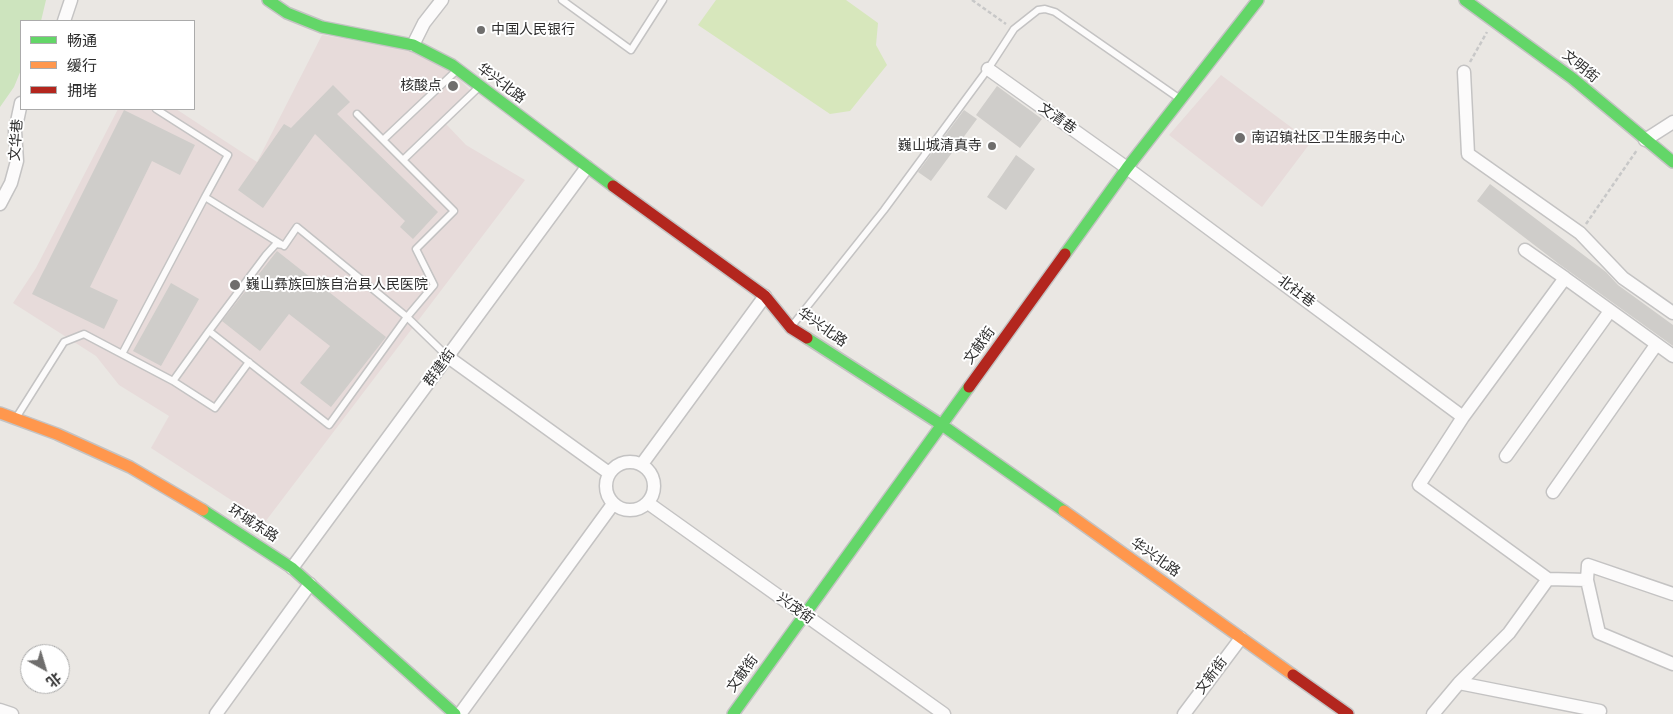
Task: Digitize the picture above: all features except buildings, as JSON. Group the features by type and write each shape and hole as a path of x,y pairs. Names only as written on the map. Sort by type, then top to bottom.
{"main road":[{"name":"华兴北路","path":"268,0 287,13 322,27 413,46 457,70 765,296 791,328 942,425 1348,714"},
{"name":"文献街","path":"733,714 1127,168 1258,0"},
{"name":"文明街","path":"1464,0 1572,78 1644,140 1673,162"},
{"name":"环城东路","path":"0,413 57,434 130,467 208,513 292,568 455,714"}],"street":[{"path":"64,20 71,0"},
{"path":"413,46 424,23 442,0"},
{"name":"文清巷","path":"988,69 1127,168"},
{"path":"1464,72 1468,154 1580,233 1623,278 1673,313"},
{"name":"文华巷","path":"0,204 11,183 17,161 15,130 20,108"},
{"path":"1644,140 1673,122"},
{"name":"群建街","path":"292,568 587,167"},
{"name":"北社巷","path":"1127,168 1463,417"},
{"path":"1525,250 1673,356"},
{"path":"1565,278 1463,417 1419,484 1548,579 1587,580"},
{"path":"642,464 765,296"},
{"path":"1506,456 1610,311"},
{"path":"1553,492 1656,344"},
{"path":"448,357 609,473"},
{"path":"627,461 642,464 652,474 654,482 652,497 648,503 642,508 627,510 613,504 606,492 606,479 609,473 620,463 627,461"},
{"name":"兴茂街","path":"648,503 944,714"},
{"path":"460,714 613,504"},
{"path":"1673,594 1588,565 1587,580 1599,633 1673,664"},
{"path":"1433,714 1458,683 1509,633 1548,579"},
{"path":"216,714 310,584"},
{"name":"文新街","path":"1184,714 1241,638"},
{"path":"1458,683 1600,711"},
{"path":"0,710 12,714"}],"lane":[{"path":"562,0 631,50 663,0"},
{"path":"791,328 884,210 988,69 1014,29 1038,10 1045,9 1054,12 1181,100"},
{"path":"383,140 457,70"},
{"path":"403,160 480,86"},
{"path":"122,354 228,155 158,110"},
{"path":"209,331 329,425 408,317 434,285 416,250 454,211 357,114"},
{"path":"205,197 284,246"},
{"path":"284,246 297,227 408,317 448,357"},
{"path":"174,381 266,254 276,244 284,246"},
{"path":"16,418 64,342 84,334 174,381 215,408 249,362"}],"path":[{"path":"972,0 1014,29"},
{"path":"1464,72 1494,20"},
{"path":"1580,233 1644,140"}],"shaded area":[{"name":"巍山彝族回族自治县人民医院","path":"322,35 403,48 450,70 473,93 446,124 466,145 525,180 265,522 151,448 169,416 119,385 96,356 13,303 36,268 117,110 178,110 257,162"},
{"name":"南诏镇社区卫生服务中心","path":"1221,75 1311,142 1262,207 1169,135"}],"green space":[{"path":"0,0 46,0 41,20 20,20 20,72 14,87 0,107"},
{"path":"716,0 846,0 878,23 876,45 887,65 850,111 830,114 698,25"}],"traffic: fast":[{"path":"268,0 287,13 322,27 413,45 452,65 613,186"},
{"path":"1065,254 1127,168 1258,0"},
{"path":"1465,0 1572,78 1673,162"},
{"path":"807,338 942,425 1064,511"},
{"path":"733,714 969,387"},
{"path":"203,510 292,568 455,714"}],"traffic: slow":[{"path":"0,413 57,434 130,467 203,510"},
{"path":"1064,511 1293,675"}],"traffic: jam":[{"path":"613,186 765,296 791,328 807,338"},
{"path":"969,387 1065,254"},
{"path":"1293,675 1348,714"}],"place":[{"name":"中国人民银行","path":"481,30"},
{"name":"核酸点","path":"453,86"},
{"name":"南诏镇社区卫生服务中心","path":"1240,138"},
{"name":"巍山城清真寺","path":"992,146"},
{"name":"巍山彝族回族自治县人民医院","path":"235,285"}]}
